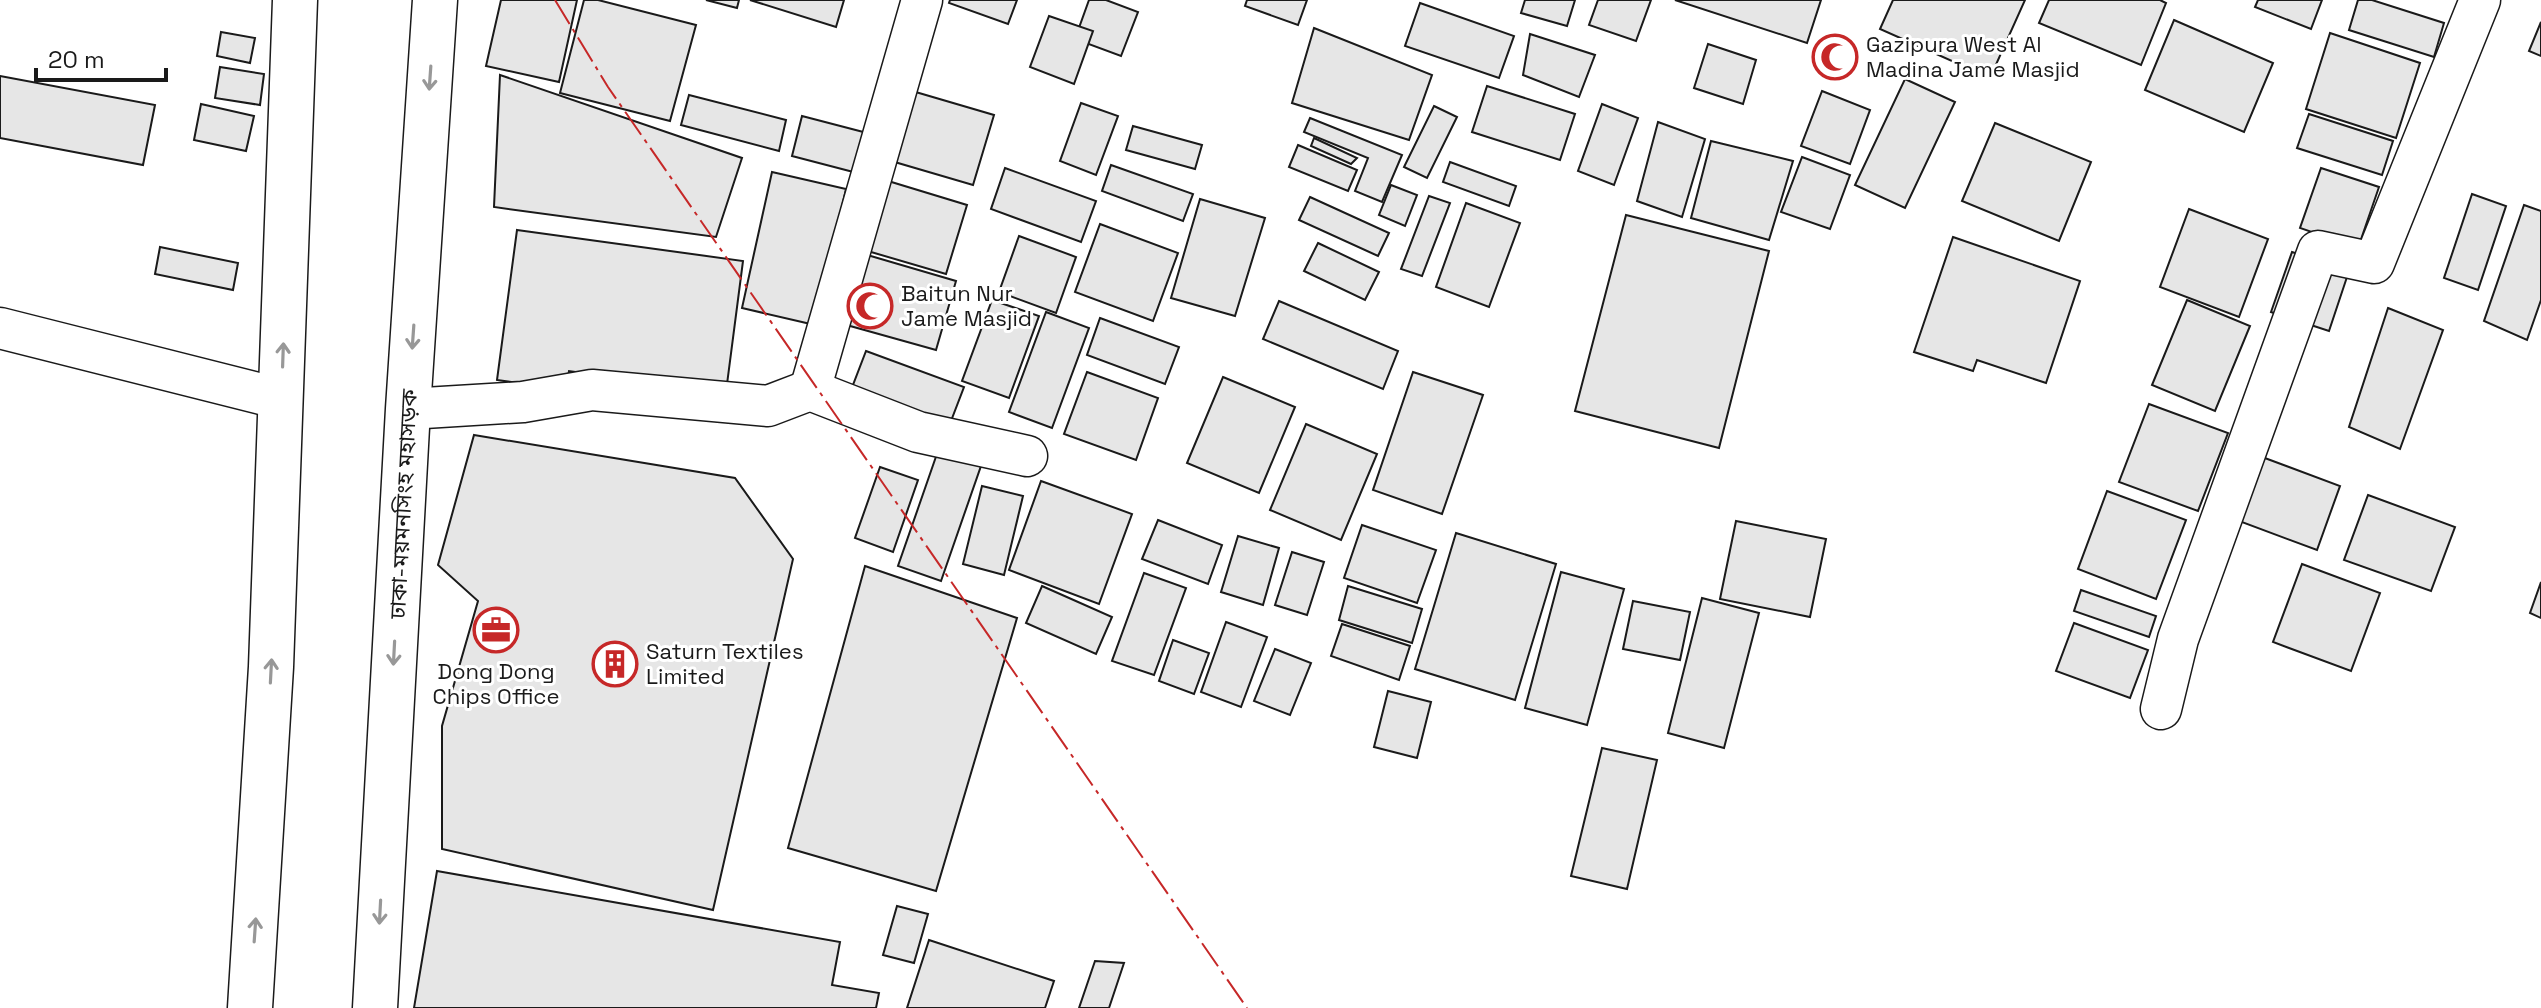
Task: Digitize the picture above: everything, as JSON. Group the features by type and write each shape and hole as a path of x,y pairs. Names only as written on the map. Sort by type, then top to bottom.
{"highway":[{"path":"250,1008 271,667 295,0"},
{"name":"ঢাকা-ময়মনসিংহ মহাসড়ক","path":"375,1008 408,409 435,0"}],"street":[{"path":"810,390 922,0"},
{"path":"2161,709 2178,639 2318,251 2374,263 2480,0"},
{"path":"0,328 281,399"},
{"path":"408,409 523,402 592,390 768,406 810,390 918,432 1027,456"}],"building":[{"path":"501,0 577,0 559,82 486,66"},
{"path":"584,0 598,0 696,25 670,121 560,93"},
{"path":"706,0 739,0 737,8"},
{"path":"750,0 844,0 836,27"},
{"path":"950,0 1017,0 1008,24 949,3"},
{"path":"1089,0 1106,0 1138,12 1121,56 1075,39"},
{"path":"1247,0 1307,0 1298,25 1245,6"},
{"path":"1525,0 1575,0 1567,26 1521,13"},
{"path":"1598,0 1651,0 1636,41 1589,25"},
{"path":"1675,0 1821,0 1807,43"},
{"path":"1893,0 2025,0 1990,78 1880,29"},
{"path":"2049,0 2160,0 2166,3 2141,65 2039,23"},
{"path":"2258,0 2322,0 2311,29 2255,7"},
{"path":"2358,0 2372,0 2444,23 2434,57 2349,30"},
{"path":"1420,3 1514,36 1499,78 1405,46"},
{"path":"1049,16 1093,31 1074,84 1030,67"},
{"path":"2174,20 2273,63 2244,132 2145,90"},
{"path":"2541,22 2541,56 2529,51"},
{"path":"1314,28 1432,75 1409,140 1292,103"},
{"path":"221,32 255,38 250,63 217,56"},
{"path":"2330,33 2420,63 2396,138 2306,109"},
{"path":"1530,34 1595,55 1579,97 1523,75"},
{"path":"1708,44 1756,60 1743,104 1694,88"},
{"path":"220,67 264,74 260,105 215,98"},
{"path":"500,75 742,158 716,237 494,207"},
{"path":"0,76 155,105 143,165 0,138"},
{"path":"1905,79 1955,102 1905,208 1855,185"},
{"path":"1487,86 1575,114 1560,160 1472,132"},
{"path":"902,88 994,115 973,185 881,158"},
{"path":"1822,91 1870,110 1850,164 1801,146"},
{"path":"689,95 786,120 779,151 681,125"},
{"path":"1081,103 1118,116 1096,175 1060,161"},
{"path":"201,104 254,116 246,151 194,140"},
{"path":"1602,104 1638,118 1614,185 1578,171"},
{"path":"1434,106 1457,117 1427,178 1404,167"},
{"path":"2309,114 2393,141 2382,175 2297,148"},
{"path":"802,116 871,134 861,174 792,156"},
{"path":"1310,118 1402,155 1382,202 1355,191 1368,158 1304,132"},
{"path":"1658,122 1705,139 1682,217 1637,201"},
{"path":"1995,123 2091,162 2059,241 1962,201"},
{"path":"1133,126 1202,145 1195,169 1126,150"},
{"path":"1314,138 1357,158 1351,164 1311,146"},
{"path":"1711,141 1793,161 1769,240 1691,218"},
{"path":"1298,145 1357,170 1348,191 1289,167"},
{"path":"1802,157 1850,175 1830,229 1781,212"},
{"path":"1450,162 1516,186 1509,206 1443,182"},
{"path":"1111,165 1193,194 1183,221 1102,191"},
{"path":"1005,168 1096,201 1081,242 991,209"},
{"path":"2321,168 2379,187 2358,248 2300,228"},
{"path":"772,172 846,189 815,325 742,308"},
{"path":"875,177 967,205 946,274 854,247"},
{"path":"1391,185 1417,195 1405,226 1379,215"},
{"path":"2472,194 2506,206 2478,290 2444,278"},
{"path":"1429,196 1450,203 1422,276 1401,269"},
{"path":"1310,197 1389,233 1378,256 1299,220"},
{"path":"1200,199 1265,218 1235,316 1171,298"},
{"path":"1466,203 1520,223 1489,307 1436,287"},
{"path":"2524,205 2541,211 2541,300 2527,340 2484,321"},
{"path":"2189,209 2268,239 2239,317 2160,287"},
{"path":"1626,215 1769,251 1719,448 1575,411"},
{"path":"1100,224 1178,253 1153,321 1075,292"},
{"path":"517,230 743,261 726,392 569,371 566,390 497,380"},
{"path":"1019,236 1076,257 1056,313 999,292"},
{"path":"1953,237 2080,281 2046,383 1977,360 1973,371 1914,352"},
{"path":"1318,243 1379,272 1365,300 1304,271"},
{"path":"160,247 238,263 233,290 155,274"},
{"path":"2292,252 2349,271 2329,331 2271,312"},
{"path":"864,254 956,281 936,350 843,324"},
{"path":"992,300 1039,316 1009,398 962,381"},
{"path":"2187,300 2250,326 2215,411 2152,385"},
{"path":"1279,301 1398,351 1383,389 1263,339"},
{"path":"2388,308 2443,330 2400,449 2349,427"},
{"path":"1046,312 1089,328 1052,428 1009,412"},
{"path":"1100,318 1179,347 1165,384 1087,355"},
{"path":"866,351 964,387 946,434 848,398"},
{"path":"1087,372 1158,398 1136,460 1064,434"},
{"path":"1413,372 1483,395 1442,514 1373,490"},
{"path":"1223,377 1295,407 1259,493 1187,463"},
{"path":"2149,404 2228,433 2198,511 2119,482"},
{"path":"1306,424 1377,454 1341,540 1270,510"},
{"name":"Saturn Textiles Limited","path":"474,435 735,478 793,559 713,910 442,849 442,726 478,601 438,565"},
{"path":"939,448 982,463 941,581 898,566"},
{"path":"2254,454 2340,486 2317,550 2231,518"},
{"path":"880,467 918,480 893,552 855,538"},
{"path":"1041,481 1132,514 1099,604 1009,570"},
{"path":"982,486 1023,496 1004,575 963,564"},
{"path":"2107,491 2186,520 2156,599 2078,569"},
{"path":"2368,495 2455,527 2431,591 2344,560"},
{"path":"1158,520 1222,545 1208,584 1142,559"},
{"path":"1736,521 1826,539 1810,617 1720,599"},
{"path":"1362,525 1436,550 1417,603 1344,578"},
{"path":"1456,533 1556,564 1515,700 1415,669"},
{"path":"1238,536 1279,548 1263,605 1221,592"},
{"path":"1292,552 1324,562 1307,615 1275,605"},
{"path":"2302,564 2380,593 2351,671 2273,642"},
{"path":"865,566 1017,618 936,891 788,848"},
{"path":"1561,572 1624,589 1587,725 1525,708"},
{"path":"1144,573 1186,588 1154,675 1112,661"},
{"path":"2541,582 2541,618 2530,613"},
{"path":"1042,586 1112,617 1096,654 1026,623"},
{"path":"1348,586 1422,609 1412,643 1339,620"},
{"path":"2081,590 2156,616 2149,637 2074,611"},
{"path":"1702,598 1759,613 1724,748 1668,733"},
{"path":"1633,601 1690,612 1680,660 1623,649"},
{"path":"1226,622 1267,637 1241,707 1201,692"},
{"path":"2074,623 2148,650 2130,698 2056,671"},
{"path":"1342,624 1410,646 1399,680 1331,656"},
{"path":"1173,640 1209,653 1194,694 1159,681"},
{"path":"1275,649 1311,663 1290,715 1254,701"},
{"path":"1388,691 1431,702 1417,758 1374,747"},
{"path":"1602,748 1657,760 1627,889 1571,876"},
{"path":"437,871 840,942 832,985 879,993 876,1008 414,1008"},
{"path":"897,906 928,914 914,963 883,955"},
{"path":"929,940 1054,981 1045,1008 907,1008"},
{"path":"1095,961 1124,963 1109,1008 1079,1008"}],"power":[{"path":"555,0 608,87 1247,1008"}],"place":[{"name":"Gazipura West Al Madina Jame Masjid","path":"1835,57"},
{"name":"Baitun Nur Jame Masjid","path":"870,306"},
{"name":"Dong Dong Chips Office","path":"496,630"},
{"name":"Saturn Textiles Limited","path":"615,664"}]}
